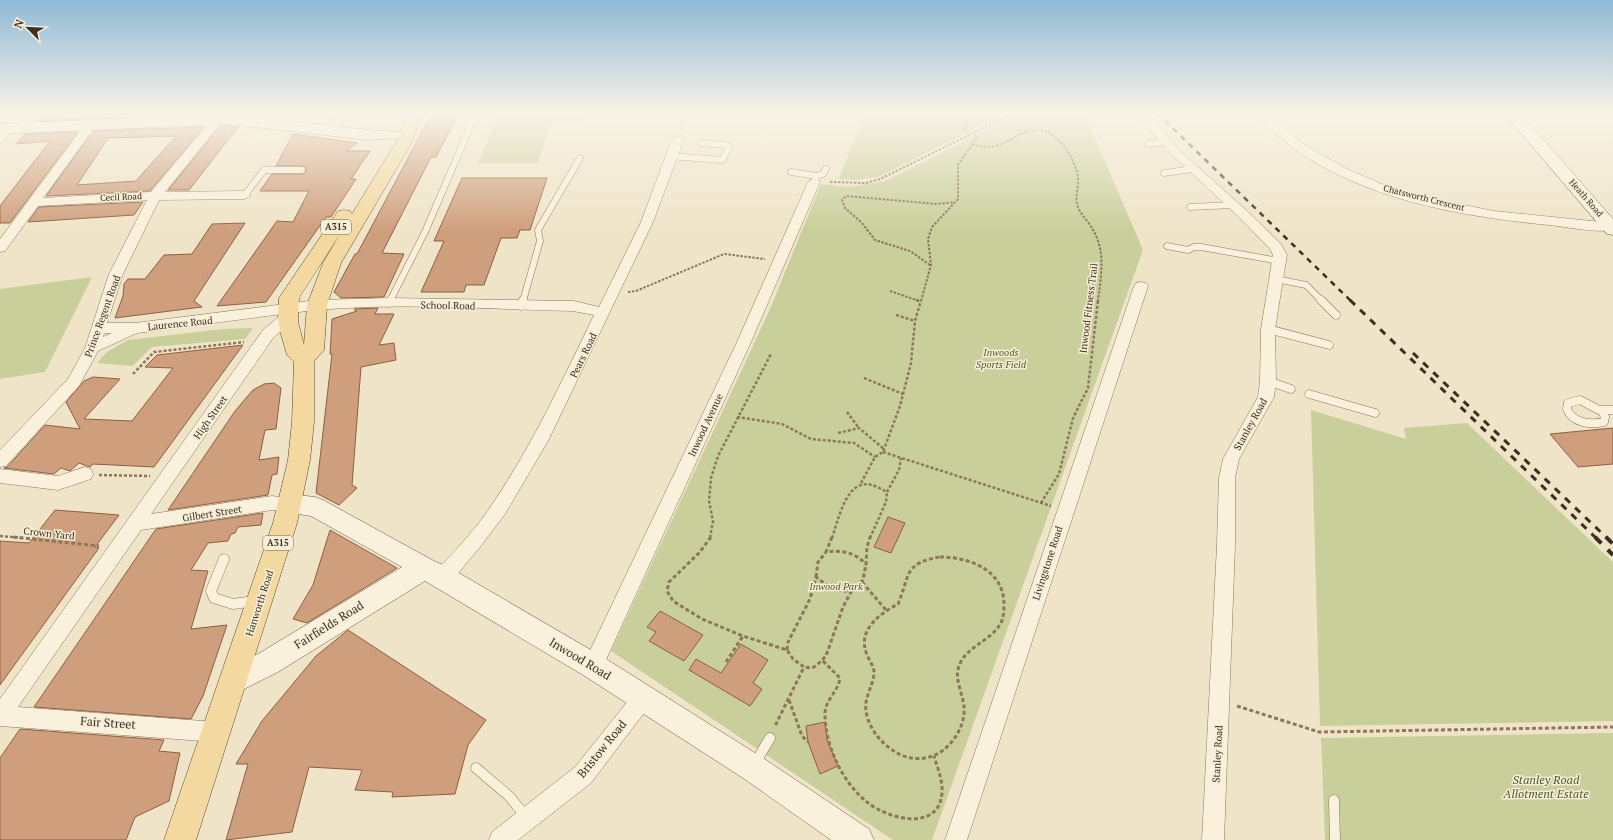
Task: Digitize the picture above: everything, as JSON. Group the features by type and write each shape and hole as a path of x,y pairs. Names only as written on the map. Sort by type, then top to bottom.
{"main road":[{"name":"A315","path":"387,152 369,176 289,298 289,312 297,355 304,359 314,350 317,305 332,263 391,152"},
{"path":"289,312 302,299 317,277 332,263"},
{"name":"Hanworth Road","path":"180,840 234,681 285,523 299,460 303,422 304,359"}],"street":[{"path":"0,248 71,152"},
{"name":"Cecil Road","path":"35,202 155,196 191,152"},
{"name":"Pears Road","path":"434,573 474,542 499,509 540,441 647,222 668,167 672,152"},
{"path":"1177,152 1276,248 1280,255 1279,261"},
{"name":"Chatsworth Crescent","path":"1307,152 1343,173 1383,188 1434,202 1518,219 1612,228"},
{"name":"Heath Road","path":"1545,152 1612,228"},
{"name":"Inwood Avenue","path":"593,666 780,262 815,179"},
{"path":"155,196 245,195"},
{"name":"Prince Regent Road","path":"0,461 74,382 92,348 116,274 136,231 155,196"},
{"name":"Stanley Road","path":"1213,840 1220,701 1227,478 1231,460 1238,445 1266,398 1268,381 1268,328 1279,261"},
{"name":"Livingstone Road","path":"956,840 1141,286"},
{"name":"School Road","path":"289,312 317,305 388,304 574,306 582,309 604,312"},
{"name":"Laurence Road","path":"99,329 119,327 135,328 225,318 261,321 289,312"},
{"name":"High Street","path":"0,716 268,334 289,312"},
{"name":"Laurence Road","path":"92,348 135,328"},
{"path":"0,476 58,483 85,474"},
{"name":"Gilbert Street","path":"135,523 272,504 288,504"},
{"name":"Inwood Road","path":"288,504 315,508 415,562 593,666 753,768 858,840"},
{"name":"Fairfields Road","path":"234,681 263,667 408,576 434,573"},
{"name":"Bristow Road","path":"500,840 583,775 643,698"},
{"name":"Fair Street","path":"0,716 216,732"}],"lane":[{"path":"388,304 425,232 459,152"},
{"path":"670,156 722,160 727,152"},
{"path":"521,306 540,241 538,230 580,158"},
{"path":"791,172 815,179 826,169"},
{"path":"1164,173 1193,169"},
{"path":"245,195 264,170 302,170"},
{"path":"1190,207 1216,207 1232,204"},
{"path":"1167,246 1188,250 1194,247 1201,247 1279,261"},
{"path":"1276,279 1306,285 1336,315"},
{"path":"1268,328 1329,345"},
{"path":"1268,381 1291,389"},
{"path":"1309,394 1375,413"},
{"path":"1602,411 1613,410"},
{"path":"224,559 211,591 214,598 233,604 260,601"},
{"path":"753,768 770,738"},
{"path":"476,768 509,796 528,818"},
{"path":"1334,800 1335,840"}],"path":[{"path":"815,179 854,183 880,180 937,152"},
{"path":"787,650 788,642 810,599 816,577 818,562 832,542 847,496 861,483 875,457 883,450 903,394 911,363 915,320 931,266 928,239 932,227 956,202 958,195 958,165 967,152"},
{"name":"Inwood Fitness Trail","path":"1041,503 1059,474 1071,424 1088,388 1100,287 1102,250 1094,231 1077,204 1078,178 1076,165 1067,152"},
{"path":"931,266 910,250 875,240 862,223 845,208 842,200 846,196 878,200 914,201 938,204 956,202"},
{"path":"613,293 636,291 724,254 780,262"},
{"path":"890,291 920,302"},
{"path":"896,315 915,320"},
{"path":"133,374 154,352 250,341"},
{"path":"771,354 718,456 711,478 709,501 713,521 711,537 699,553 669,582 667,591 673,601 692,613 743,636 787,650 793,659 804,667 811,668 823,661 829,650 843,608 851,592 862,582 867,571 867,547 871,534 886,502 887,492 899,470 901,458"},
{"path":"864,378 903,394"},
{"path":"848,412 859,428 883,450 922,466 1065,510"},
{"path":"737,417 782,424 811,439 854,443 875,457"},
{"path":"838,432 859,428"},
{"path":"85,474 148,476"},
{"path":"861,483 875,485 887,492"},
{"name":"Crown Yard","path":"0,536 96,546"},
{"path":"826,552 838,550 849,551 859,556 866,564"},
{"path":"939,557 952,557 982,568 992,575 1001,586 1004,601 1002,622 998,630 964,657 958,668 959,684 966,712 960,730 947,747 934,756 927,758 914,758 892,751 876,738 869,723 865,701 872,682 874,670 866,653 864,640 870,626 886,610 898,604 910,570 926,560 939,557"},
{"path":"816,577 831,589 840,592 851,592"},
{"path":"862,582 886,610"},
{"path":"726,662 743,636"},
{"path":"823,661 840,678 840,683 828,699 825,707 828,736 834,757 855,789 867,803 894,818 907,820 929,816 940,804 942,792 934,756"},
{"path":"770,738 804,667"},
{"path":"789,700 802,736 808,742"},
{"path":"1220,701 1319,732 1613,727"}],"green space":[{"path":"483,152 542,152 538,163 478,163"},
{"path":"850,152 928,152 878,177 855,180 839,179"},
{"name":"Inwood Park","path":"943,152 1101,152 1143,250 932,840 893,840 611,651 770,309 821,184 849,187 885,181"},
{"path":"92,277 45,372 0,379 0,289"},
{"path":"253,328 245,339 152,347 133,366 97,363 107,352 128,340 223,329"},
{"path":"1311,410 1406,439 1404,428 1467,423 1613,562 1613,721 1320,726"},
{"name":"Stanley Road Allotment Estate","path":"1613,733 1613,840 1325,840 1321,738"}],"building":[{"path":"41,152 63,152 10,223 0,223 0,206"},
{"path":"78,152 99,152 77,185 136,181 162,152 183,152 150,191 46,196"},
{"path":"199,152 218,152 189,190 168,190"},
{"path":"283,152 369,152 351,179 356,179 331,217 326,217 266,302 217,306 277,221 293,222 309,191 260,191 272,174 302,174 306,172 306,168 302,166 276,166"},
{"path":"411,152 439,152 436,157 431,157 382,253 404,254 384,297 341,298 334,292 355,254 357,254"},
{"path":"462,178 547,178 530,230 520,230 517,238 501,238 484,285 466,285 464,292 421,292 444,241 434,241"},
{"path":"143,202 134,215 28,222 39,207"},
{"path":"245,223 194,301 202,307 115,318 123,296 124,284 128,279 145,279 164,255 192,254 212,224"},
{"path":"378,308 375,314 394,314 379,345 394,343 396,360 361,367 352,485 357,488 339,505 316,493 332,354 330,354 332,319 357,311 354,309"},
{"path":"243,345 154,467 93,464 90,467 79,463 70,471 61,468 54,474 4,468 7,467 45,425 80,429 66,402 84,381 93,377 120,379 84,419 132,421 173,368 145,367 157,355"},
{"path":"274,383 281,388 276,429 265,430 259,460 279,457 277,474 272,475 268,495 168,510 235,411 253,390 264,384"},
{"path":"1613,428 1613,464 1578,467 1550,434"},
{"path":"55,510 119,515 95,547 99,548 0,685 0,541 29,543"},
{"path":"263,513 261,525 238,527 235,533 231,534 228,541 208,543 191,570 208,571 191,629 227,625 203,696 191,719 34,707 156,529"},
{"path":"888,517 905,523 891,553 874,547"},
{"path":"330,530 397,568 307,623 293,619 313,585"},
{"path":"660,611 703,635 684,661 649,641 656,632 647,627"},
{"path":"348,630 486,720 468,745 455,794 392,797 393,792 355,790 362,770 309,767 292,832 226,840 248,764 236,764 262,721 316,656"},
{"path":"741,644 768,660 753,683 762,689 750,706 689,670 696,659 721,673"},
{"path":"825,722 827,740 838,766 820,774 808,742 806,726"},
{"path":"20,729 164,740 159,751 180,753 169,801 135,817 126,840 0,840 0,758"}],"railway":[{"path":"1197,152 1351,301"},
{"path":"1350,300 1596,538"},
{"path":"1413,353 1607,538"},
{"path":"1596,538 1613,555"},
{"path":"1607,538 1613,544"}],"park label":[{"name":"Inwoods Sports Field","path":"1001,358"}]}
